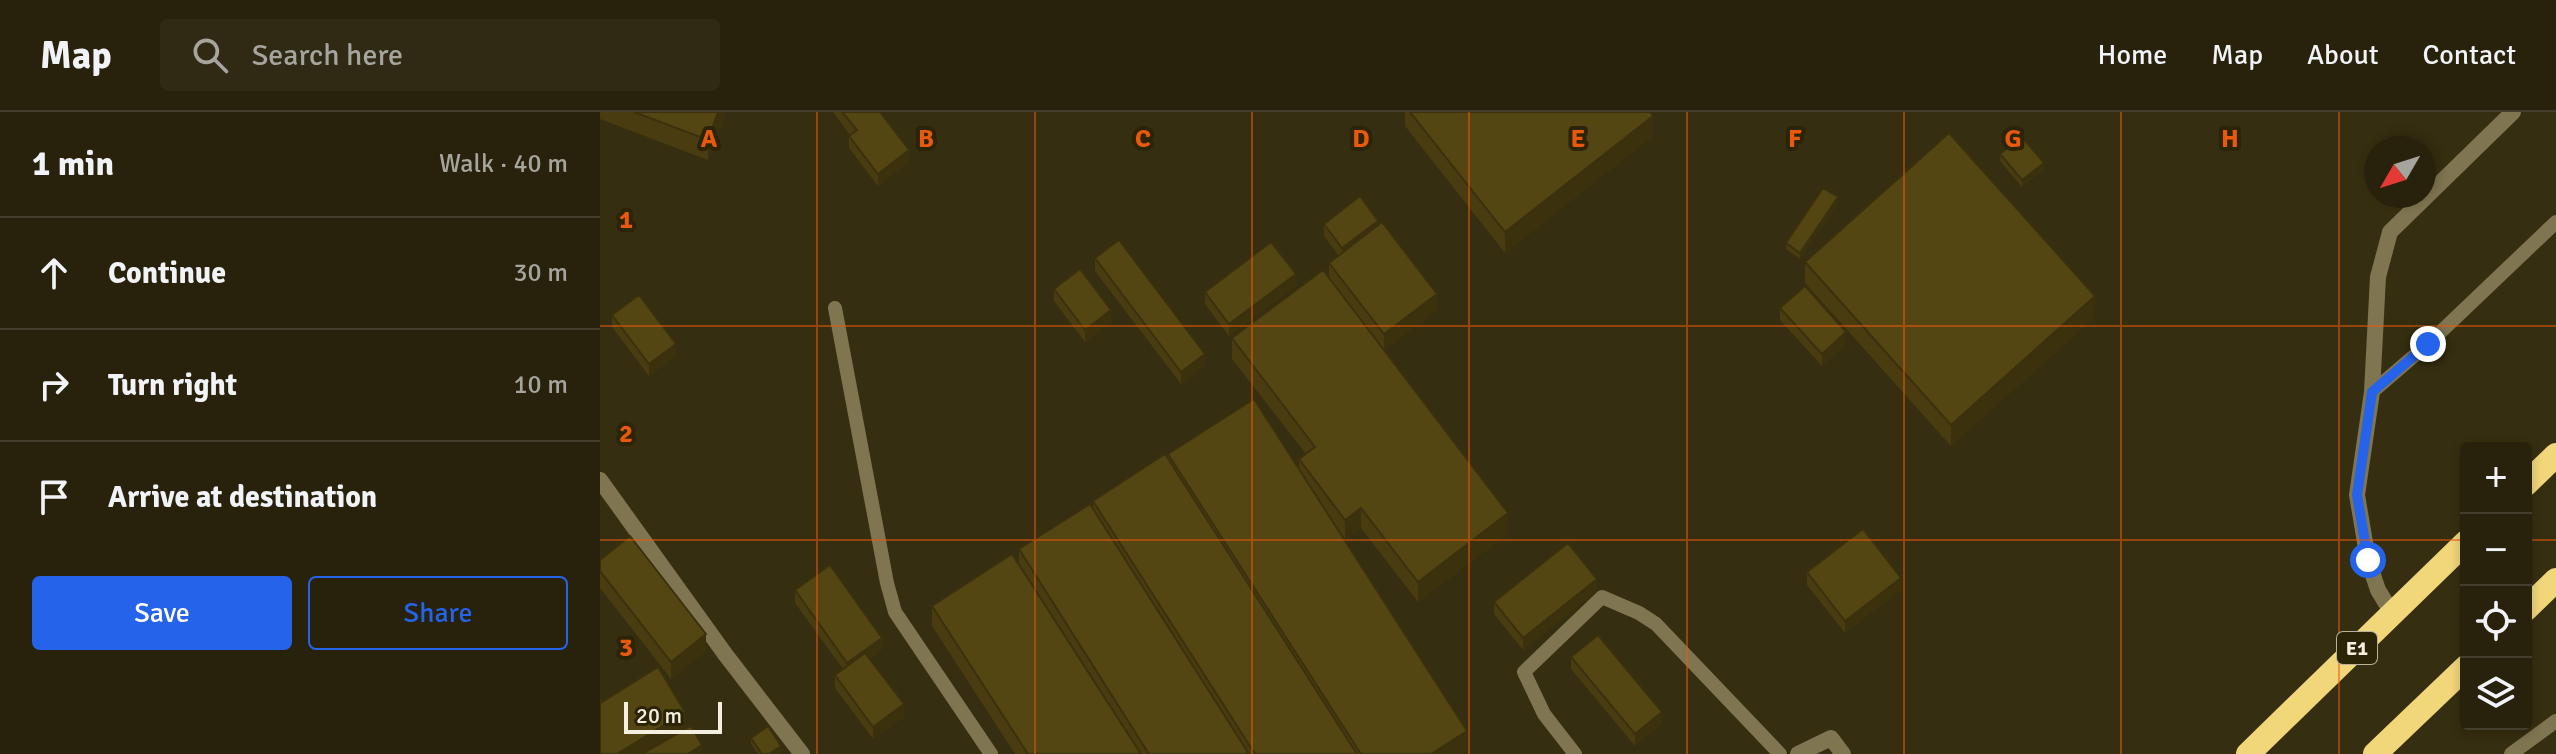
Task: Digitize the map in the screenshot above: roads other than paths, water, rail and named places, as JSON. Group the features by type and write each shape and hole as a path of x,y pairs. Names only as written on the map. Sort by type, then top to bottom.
{"highway":[{"path":"2532,478 2556,455"},
{"name":"E1","path":"2248,754 2460,548"},
{"path":"2532,603 2556,580"},
{"path":"2375,754 2460,673"}],"street":[{"path":"2392,613 2378,590 2368,560 2357,495 2372,392 2378,277 2390,232 2513,112"},
{"path":"600,480 725,654 802,754"},
{"path":"1798,754 1831,738 1843,754"}],"lane":[{"path":"2372,392 2428,344 2556,222"},
{"path":"835,308 895,612 991,754"},
{"path":"1575,754 1544,714 1524,672 1602,597 1656,624 1780,754"},
{"path":"2511,754 2556,721"}]}
